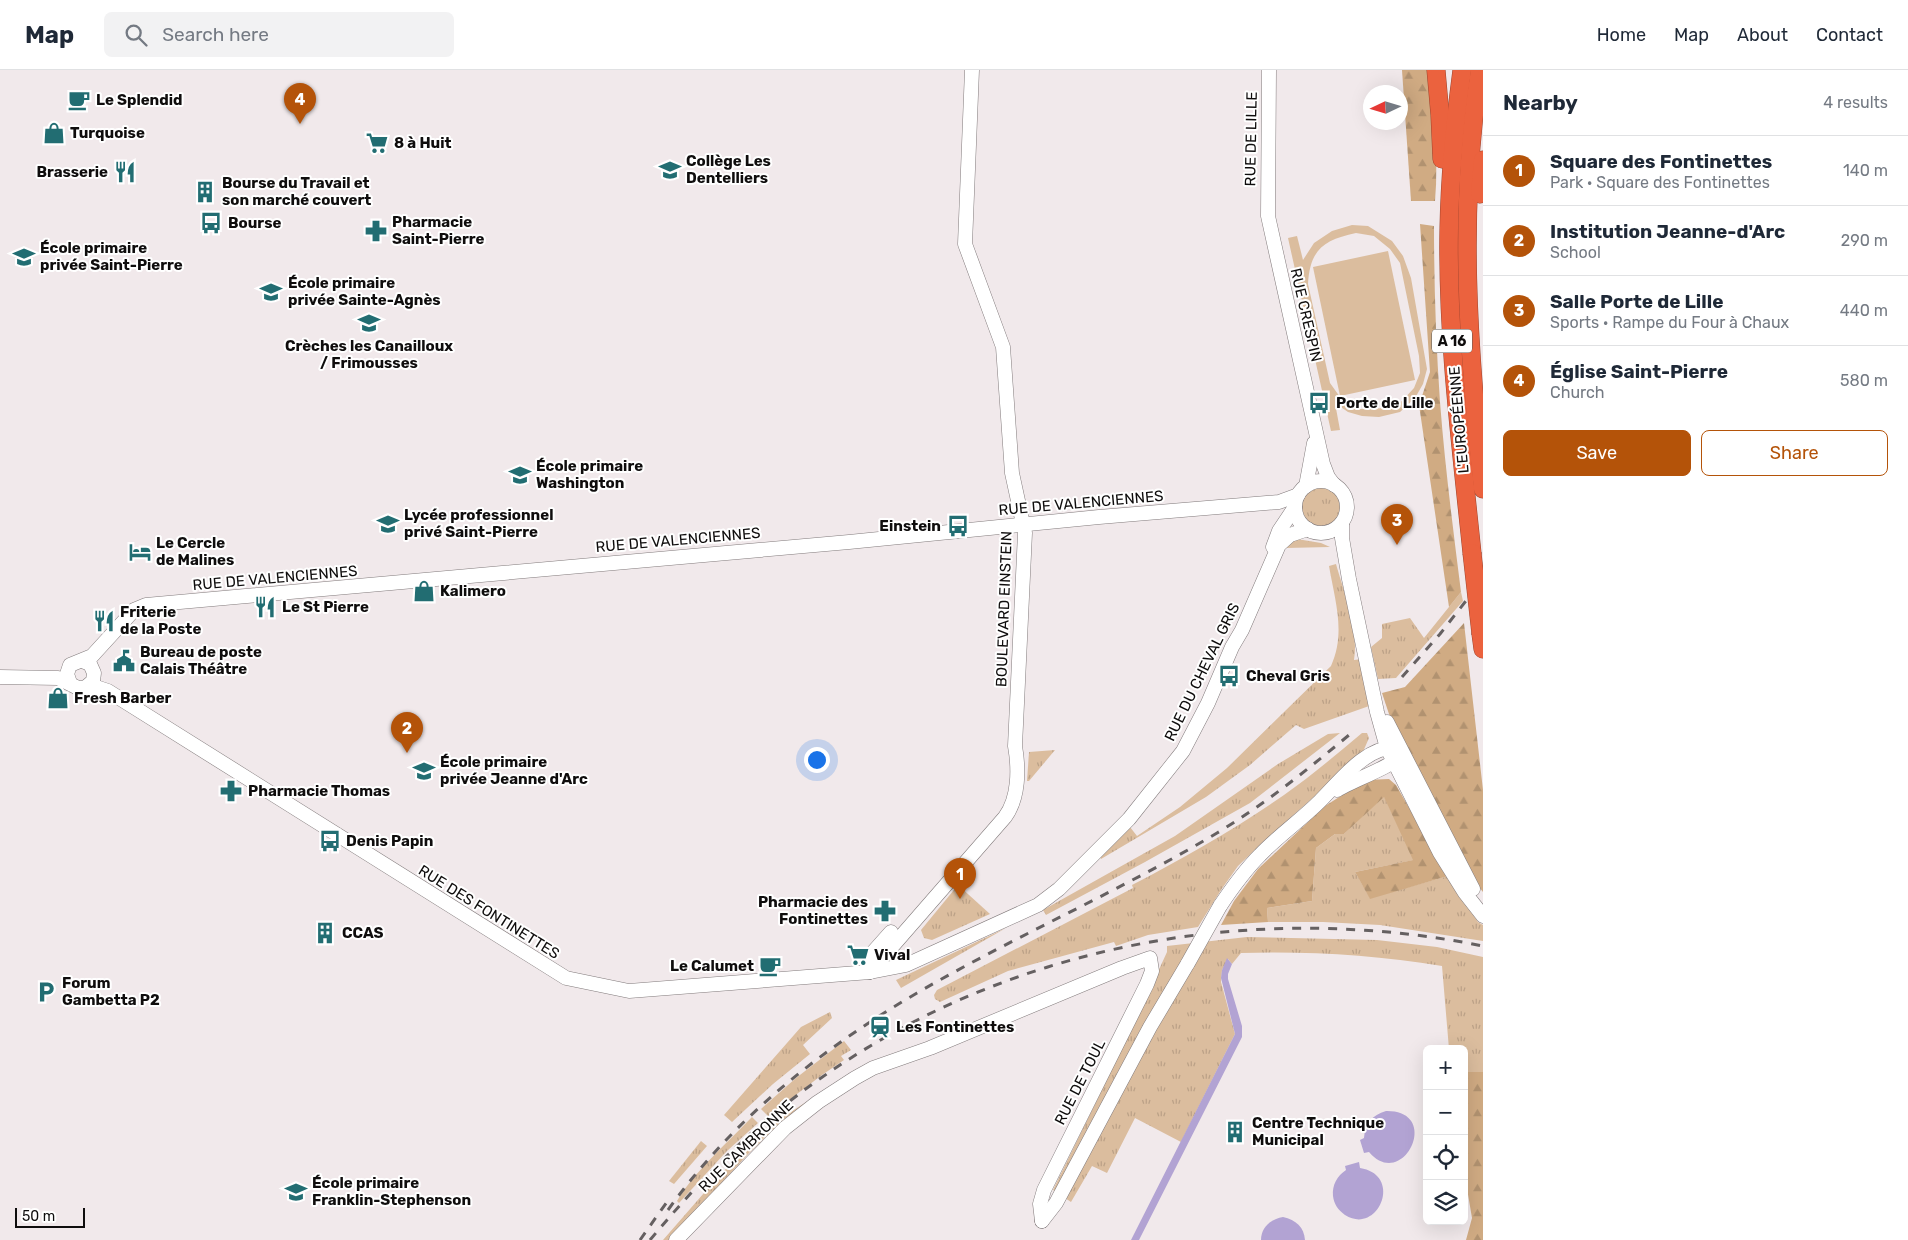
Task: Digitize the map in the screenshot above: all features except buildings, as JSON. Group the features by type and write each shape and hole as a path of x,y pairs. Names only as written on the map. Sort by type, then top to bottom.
{"highway":[{"path":"1436,70 1446,185"},
{"path":"1446,185 1462,70"},
{"path":"1474,184 1473,124 1480,70"},
{"path":"1474,184 1483,160"},
{"name":"L'EUROPÉENNE","path":"1474,184 1472,231 1475,277 1469,319 1475,413 1483,490"},
{"name":"L'EUROPÉENNE","path":"1446,185 1446,228 1457,407 1482,642"}],"main road":[{"name":"BOULEVARD EINSTEIN","path":"873,960 1012,798 1025,538 1024,524 1012,473 1003,347 966,246 972,70"},
{"name":"RUE DE LILLE","path":"1267,208 1269,70"},
{"name":"RUE CRESPIN","path":"1267,208 1314,430 1324,469 1334,485"},
{"name":"RUE CRESPIN","path":"1300,496 1313,454 1314,430"},
{"path":"1349,579 1338,549 1332,541 1298,519 1300,496 1320,481 1334,485 1342,492 1346,502 1346,513 1342,523 1342,538 1377,712 1447,864 1465,893 1483,916"},
{"name":"RUE DE VALENCIENNES","path":"75,664 94,654 134,610 146,605 1279,502 1300,496"},
{"name":"RUE DU CHEVAL GRIS","path":"1268,567 1276,536 1300,496"},
{"path":"1315,531 1334,530 1342,523"},
{"name":"RUE DU CHEVAL GRIS","path":"1053,895 1129,819 1183,750 1203,713 1234,643 1244,626 1268,567 1283,540 1293,533 1315,531"},
{"path":"70,683 67,674 75,664"},
{"path":"0,670 58,670 75,664 90,664 94,673 93,682 86,687 78,688 55,678 0,677"},
{"name":"RUE DES FONTINETTES","path":"86,687 96,687 108,691 554,972 566,978 618,990 629,991 873,960 906,965 1038,905 1053,895"},
{"path":"1395,752 1483,904"},
{"name":"RUE DE TOUL","path":"1150,958 1152,971 1147,984 1044,1190 1040,1204 1042,1221 1056,1203 1150,1027 1220,906 1243,874 1259,855 1360,762 1395,752"},
{"name":"RUE CAMBRONNE","path":"676,1240 785,1128 818,1102 864,1072 898,1058 930,1048 1150,958"}],"green space":[{"path":"1402,70 1427,70 1436,152 1435,201 1411,201 1406,130 1408,130 1408,85 1403,85"},
{"path":"1420,224 1434,226 1440,402 1461,592 1449,607 1419,405 1430,372"},
{"path":"1352,225 1368,226 1392,241 1403,256 1411,278 1427,369 1423,384 1415,398 1400,412 1379,417 1362,416 1348,412 1335,403 1340,430 1331,431 1288,238 1297,236 1303,260 1314,243 1332,231","holes":["1356,233 1374,236 1390,249 1400,263 1419,356 1420,373 1414,388 1402,401 1387,408 1360,409 1340,397 1330,383 1308,284 1312,262 1316,254 1327,243"]},
{"path":"1388,251 1415,380 1340,396 1313,267"},
{"path":"1321,488 1335,494 1341,508 1335,522 1321,528 1307,522 1301,508 1307,494"},
{"path":"1297,539 1321,543 1330,547 1286,548"},
{"path":"1336,564 1353,624 1354,660 1362,659 1372,705 1304,729 1296,725 1250,765 1206,797 1101,859 1100,856 1130,827 1137,836 1180,807 1227,768 1331,666 1338,641 1339,629 1329,566"},
{"path":"1461,592 1463,601 1396,678 1378,679 1371,647 1382,638 1382,624 1410,618 1424,638"},
{"path":"1464,623 1483,790 1483,892 1462,866 1389,714 1382,693 1405,687"},
{"path":"1340,733 1250,803 1046,915 1043,910 1175,836 1278,764 1328,734"},
{"path":"1362,733 1367,733 1369,738 1362,754 1238,866 1198,927 1148,935 1116,946 1114,942 1008,971 940,1002 935,999 934,995 937,990 1133,888 1132,885 1190,854 1247,820 1324,765"},
{"path":"1055,750 1029,781 1027,781 1029,752"},
{"path":"1389,779 1396,785 1448,876 1370,899 1355,872 1413,860 1384,797 1344,834 1335,834 1316,848 1312,901 1267,908 1268,922 1221,925 1234,901 1258,869 1325,806 1366,780"},
{"path":"1384,796 1414,860 1355,872 1370,898 1448,876 1478,922 1483,925 1483,941 1380,925 1268,922 1267,908 1312,901 1316,848 1335,834 1344,834"},
{"path":"958,885 990,914 932,940 924,938 921,930"},
{"path":"1006,928 901,988 896,980"},
{"path":"1247,937 1377,940 1437,947 1483,957 1483,1072 1468,1072 1468,1045 1449,1045 1442,966 1342,955 1241,953 1232,964 1228,959 1222,970 1221,982 1235,1034 1181,1142 1135,1118 1107,1173 1092,1166 1071,1202 1053,1190 1135,1022 1167,952 1167,946"},
{"path":"830,1012 832,1018 803,1045 810,1054 773,1084 732,1122 724,1115 801,1027"},
{"path":"844,1041 851,1050 841,1056 844,1060 768,1116 761,1109 796,1078"},
{"path":"1468,1072 1483,1072 1483,1240 1466,1240 1472,1218 1468,1194"},
{"path":"823,1091 783,1120 750,1152 669,1240 663,1240 717,1178 748,1146 780,1119"},
{"path":"752,1117 758,1123 727,1151 679,1203 677,1201 693,1179"},
{"path":"701,1141 707,1146 674,1184 669,1181"}],"shaded area":[{"path":"1227,958 1232,964 1228,979 1242,1026 1242,1037 1139,1240 1131,1240 1235,1034 1221,978"},
{"path":"1386,1111 1403,1114 1412,1123 1415,1134 1412,1146 1404,1156 1394,1162 1382,1162 1369,1152 1364,1153 1360,1140 1364,1138 1370,1121"},
{"path":"1359,1162 1360,1168 1373,1173 1381,1181 1383,1191 1381,1202 1376,1211 1367,1218 1357,1219 1345,1215 1338,1209 1334,1202 1333,1188 1340,1175 1346,1170 1345,1166"},
{"path":"1283,1217 1292,1220 1301,1228 1305,1240 1261,1240 1261,1235 1268,1224"}],"railway":[{"path":"1402,677 1440,634 1483,579"},
{"path":"668,1210 693,1177 750,1116 813,1062 847,1038 881,1015 954,972 1143,874 1217,833 1269,798 1349,735"},
{"path":"650,1240 704,1179 748,1136 841,1064 924,1016 1012,979 1103,952 1197,935 1292,928 1388,932 1483,946"},
{"path":"640,1240 669,1199"}],"place":[{"name":"Le Splendid","path":"79,100"},
{"name":"Église Saint-Pierre","path":"300,124"},
{"name":"Turquoise","path":"54,133"},
{"name":"8 à Huit","path":"377,143"},
{"name":"Collège Les Dentelliers","path":"670,170"},
{"name":"Brasserie","path":"125,172"},
{"name":"Bourse du Travail et son marché couvert","path":"205,192"},
{"name":"Bourse","path":"211,223"},
{"name":"Pharmacie Saint-Pierre","path":"376,231"},
{"name":"École primaire privée Saint-Pierre","path":"24,257"},
{"name":"École primaire privée Sainte-Agnès","path":"271,292"},
{"name":"Crèches les Canailloux / Frimousses","path":"369,323"},
{"name":"Porte de Lille","path":"1319,403"},
{"name":"École primaire Washington","path":"520,475"},
{"name":"Lycée professionnel privé Saint-Pierre","path":"388,524"},
{"name":"Einstein","path":"958,526"},
{"name":"Salle Porte de Lille","path":"1397,545"},
{"name":"Le Cercle de Malines","path":"140,552"},
{"name":"Kalimero","path":"424,591"},
{"name":"Le St Pierre","path":"265,607"},
{"name":"Friterie de la Poste","path":"104,621"},
{"name":"Bureau de poste Calais Théâtre","path":"124,661"},
{"name":"Cheval Gris","path":"1229,676"},
{"name":"Fresh Barber","path":"58,698"},
{"name":"Institution Jeanne-d'Arc","path":"407,753"},
{"name":"École primaire privée Jeanne d'Arc","path":"424,771"},
{"name":"Pharmacie Thomas","path":"231,791"},
{"name":"Denis Papin","path":"330,841"},
{"name":"Square des Fontinettes","path":"960,899"},
{"name":"Pharmacie des Fontinettes","path":"885,911"},
{"name":"CCAS","path":"325,933"},
{"name":"Vival","path":"858,955"},
{"name":"Le Calumet","path":"770,966"},
{"name":"Forum Gambetta P2","path":"46,992"},
{"name":"Les Fontinettes","path":"880,1027"},
{"name":"Centre Technique Municipal","path":"1235,1132"},
{"name":"École primaire Franklin-Stephenson","path":"296,1192"}]}
